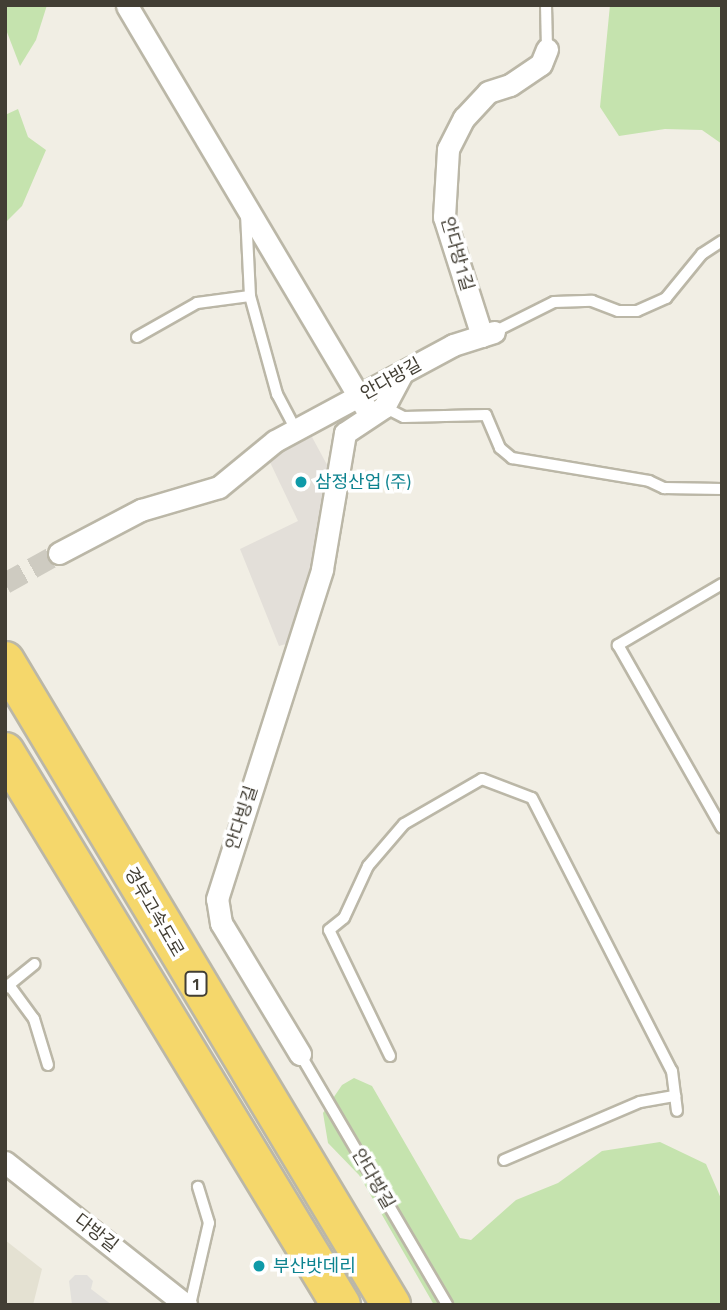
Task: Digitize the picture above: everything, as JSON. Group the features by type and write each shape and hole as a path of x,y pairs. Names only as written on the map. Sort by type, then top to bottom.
{"highway":[{"name":"경부고속도로","path":"5,661 391,1305"},
{"name":"1","path":"5,752 341,1305"}],"street":[{"path":"127,6 246,210 360,396 377,412"},
{"name":"안다방1길","path":"488,334 444,217 448,149 464,118 488,92 510,85 541,64 547,49"},
{"name":"안다방길","path":"59,553 141,510 219,487 296,430 453,345 488,334"},
{"path":"327,413 345,433 377,412 402,373"},
{"name":"안다빙길","path":"300,1054 221,923 217,899 322,569 345,433"},
{"name":"다방길","path":"5,1162 188,1305"}],"lane":[{"path":"546,5 547,49"},
{"path":"246,210 250,296 277,394 296,430"},
{"name":"안다방길","path":"488,334 554,302 592,301 618,311 637,311 666,298 702,254 722,241"},
{"path":"137,337 197,303 250,296"},
{"name":"안다방길","path":"377,412 404,417 486,415 500,449 512,458 649,481 664,488 722,489"},
{"path":"722,584 618,645 722,828"},
{"path":"390,1056 329,930 345,918 368,866 404,824 482,779 532,798 672,1071 677,1111"},
{"path":"35,964 7,986 34,1019 48,1065"},
{"name":"안다방길","path":"300,1054 447,1305"},
{"path":"504,1160 640,1102 675,1096"},
{"path":"188,1305 209,1223 198,1187"}],"shaded area":[{"path":"312,437 332,474 320,569 293,642 279,646 240,549 298,521 268,458"},
{"path":"5,1240 42,1269 33,1305 5,1305"},
{"path":"75,1275 87,1275 93,1281 91,1289 112,1305 72,1305 69,1281"}],"green space":[{"path":"5,5 47,5 36,40 20,66 5,27"},
{"path":"610,5 722,5 722,144 702,130 665,129 619,136 600,107"},
{"path":"18,109 28,137 46,150 22,206 5,223 5,115"},
{"path":"354,1078 372,1086 460,1238 471,1240 516,1200 558,1183 602,1151 660,1142 706,1164 722,1201 722,1305 434,1305 359,1175 328,1143 323,1113 342,1085"}],"tunnel":[{"path":"5,583 59,553"}],"place":[{"name":"삼정산업 (주)","path":"301,482"},
{"name":"부산밧데리","path":"259,1266"}]}
